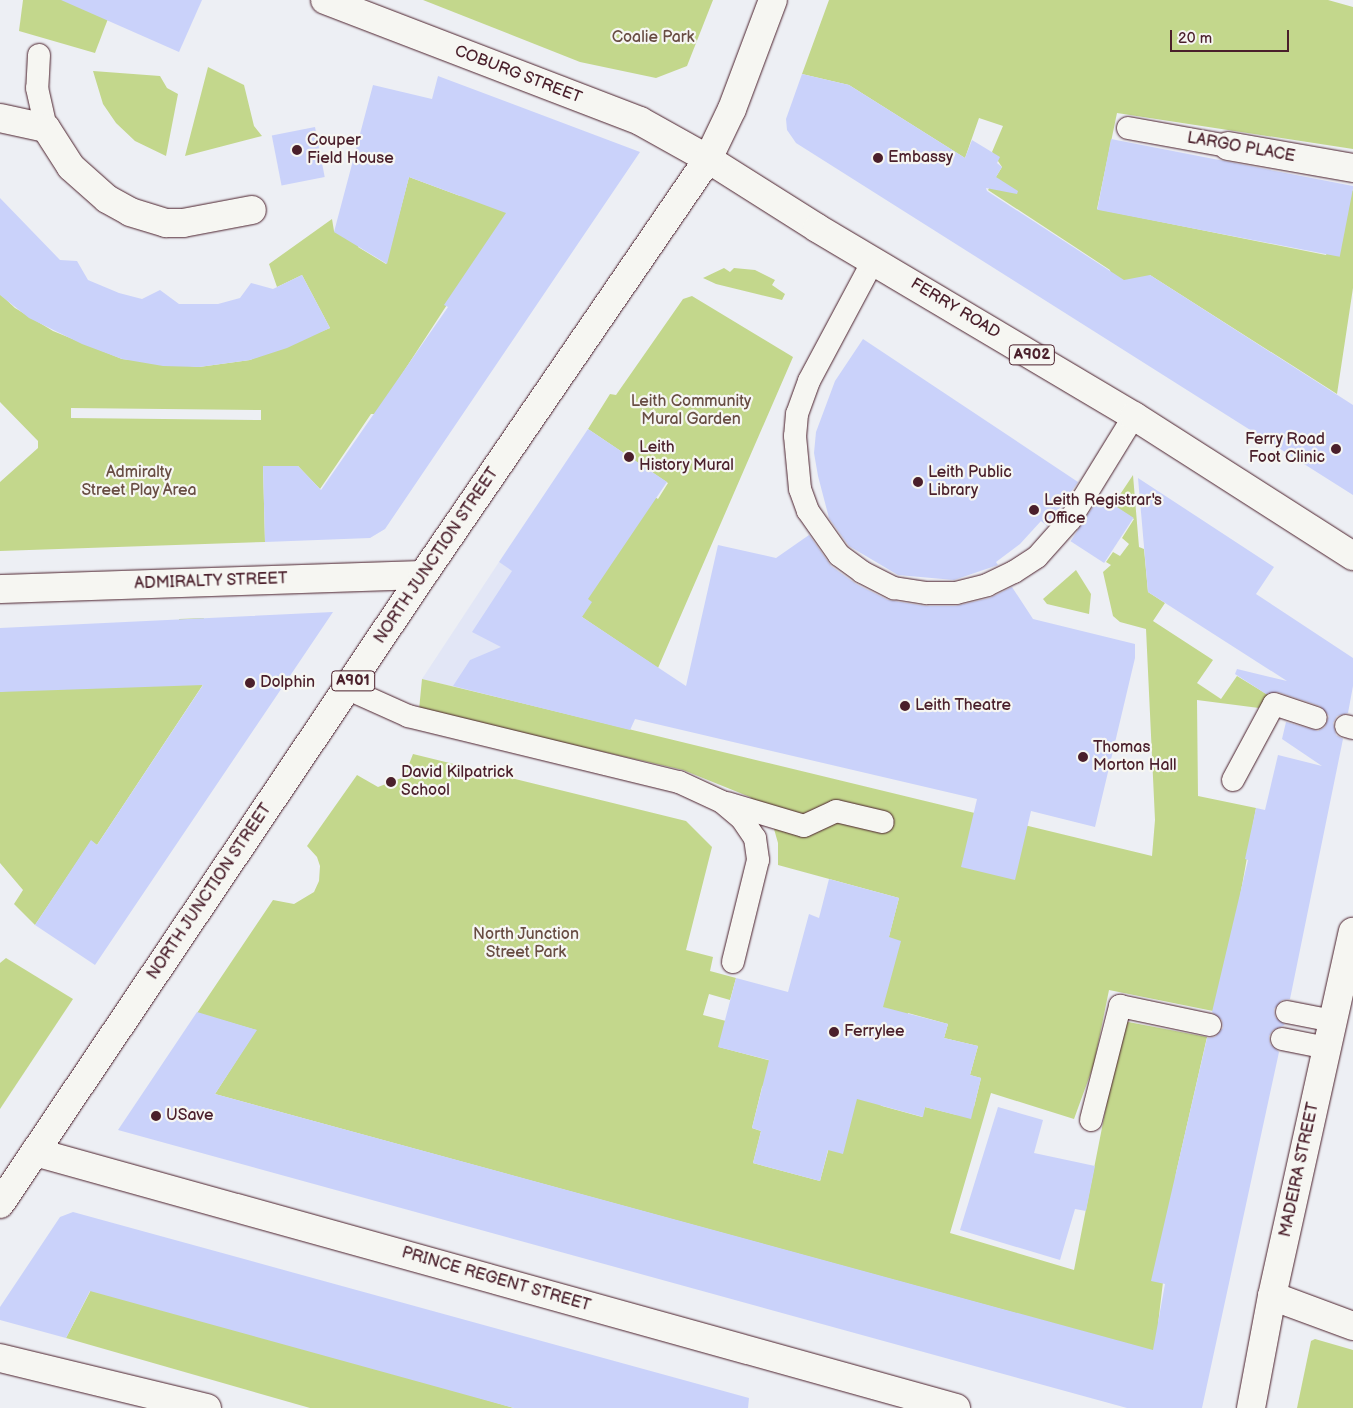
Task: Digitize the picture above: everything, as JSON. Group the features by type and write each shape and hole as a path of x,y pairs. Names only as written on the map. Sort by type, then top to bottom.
{"street":[{"name":"COBURG STREET","path":"324,0 640,121 708,159"},
{"name":"NORTH JUNCTION STREET","path":"0,1204 348,689 422,575 708,159 755,53 773,0"},
{"path":"0,118 46,128 71,167 107,199 130,212 166,223 183,223 252,210"},
{"name":"LARGO PLACE","path":"1228,146 1353,168"},
{"name":"FERRY ROAD","path":"708,159 873,261 1134,416 1353,556"},
{"name":"ADMIRALTY STREET","path":"0,589 422,575"},
{"name":"MADEIRA STREET","path":"1252,1408 1272,1296 1353,932"},
{"name":"PRINCE REGENT STREET","path":"35,1152 956,1408"},
{"path":"1272,1296 1353,1326"},
{"path":"0,1358 207,1408"}],"lane":[{"path":"39,55 37,88 46,128"},
{"name":"LARGO PLACE","path":"1128,128 1228,146"},
{"path":"873,261 809,380 797,414 795,436 800,490 808,510 839,555 862,572 894,588 927,593 956,593 987,585 1014,572 1037,556 1070,520 1134,416"},
{"path":"348,689 408,716 679,782 722,802 804,826 836,812 883,822"},
{"path":"1233,780 1274,704 1316,718"},
{"path":"722,802 742,819 754,838 758,860 733,962"},
{"path":"1091,1120 1120,1006 1210,1025"},
{"path":"1287,1012 1333,1021"},
{"path":"1282,1039 1327,1048"}],"shaded area":[{"path":"499,562 658,668 630,730 422,679"}],"green space":[{"path":"23,0 76,0 109,16 95,53 19,31"},
{"name":"Coalie Park","path":"423,0 713,0 687,66 656,78 580,62"},
{"path":"829,0 1328,0 1353,7 1353,149 1117,113 1097,209 1326,255 1353,189 1353,288 1337,394 1150,275 1123,336 1110,270 988,190 1002,167 992,152 1003,126 979,118 965,158 849,85 802,74"},
{"path":"208,67 244,85 254,126 262,136 185,156"},
{"path":"93,71 160,76 167,88 178,94 166,156 135,141 116,123 103,104"},
{"name":"Admiralty Street Play Area","path":"409,177 460,196 521,191 376,414 371,414 320,489 298,466 263,466 265,542 0,551 0,482 38,448 38,441 0,402 0,294 15,308 53,331 122,359 199,367 250,360 330,328 302,275 277,287 269,264 332,219 334,231 360,236 358,247 386,264","holes":["71,408 261,410 261,420 71,418"]},
{"path":"724,268 730,272 734,268 755,270 775,280 772,285 785,294 782,300 716,284 703,278"},
{"name":"Leith Community Mural Garden","path":"692,296 793,357 658,668 582,617 576,591 644,490 658,499 668,483 588,429 610,394 616,395 683,299"},
{"name":"North Junction Street Park","path":"1133,475 1139,547 1144,549 1148,592 1165,603 1153,621 1213,660 1197,683 1221,699 1237,676 1268,695 1259,708 1197,700 1198,796 1256,808 1237,913 1213,1011 1109,990 1094,1064 1074,1119 991,1093 950,1233 1074,1270 1123,1021 1207,1037 1176,1173 1158,1324 1169,1337 1161,1353 215,1094 256,1030 197,1013 273,900 294,904 314,892 319,881 320,866 317,857 307,846 357,775 378,787 404,777 413,754 686,821 712,847 686,950 713,957 710,971 736,978 730,1000 709,994 703,1015 726,1021 719,1047 779,1063 762,1087 752,1128 761,1131 753,1163 820,1181 846,1084 882,1106 922,1117 925,1107 957,1115 974,1107 981,1078 970,1075 978,1046 944,1038 948,1024 908,1013 905,1025 872,1001 899,898 778,865 778,843 772,822 750,797 683,770 419,710 422,679 1152,856 1155,820 1146,629 1120,622 1113,616 1103,572 1111,565 1106,562 1113,552 1120,556 1129,544 1122,538 1134,519 1113,505"},
{"path":"1076,570 1091,594 1089,614 1047,604 1043,599"},
{"path":"204,618 208,677 97,845 91,841 35,925 14,904 23,890 0,863 0,692 179,656 179,619"},
{"path":"6,958 73,999 0,1109 0,963"},
{"path":"93,1286 514,1408 310,1408 66,1338"},
{"path":"1315,1339 1353,1350 1353,1408 1297,1408 1311,1341"}],"building":[{"path":"61,0 202,0 179,52"},
{"path":"802,74 849,85 965,158 972,140 1000,157 997,163 1002,167 996,177 1018,191 1017,194 986,188 987,191 1124,280 1150,275 1353,405 1353,495 796,143 787,130 786,119"},
{"path":"438,76 640,152 385,529 370,538 265,542 263,466 298,466 321,490 448,307 444,305 506,213 409,177 387,264 334,232 373,85 432,99"},
{"name":"Couper Field House","path":"315,127 325,177 282,185 272,135"},
{"path":"1111,139 1353,186 1340,257 1097,210"},
{"path":"0,198 60,260 77,261 88,280 119,293 142,299 160,290 179,304 218,304 240,298 251,283 273,289 302,275 330,328 287,348 250,360 199,367 163,366 122,359 82,344 29,318 0,295"},
{"path":"863,339 1078,482 1047,526 1041,521 1020,544 996,562 998,565 954,580 898,575 849,546 829,518 814,453 816,432 835,381"},
{"path":"588,429 667,482 588,599 592,602 582,617 686,686 718,545 776,558 809,535 831,566 856,584 888,600 925,606 956,606 990,598 1012,587 1033,619 1135,644 1135,658 1095,827 1031,811 1015,880 961,867 977,799 635,719 630,730 453,686 470,660 501,647 472,632 512,571 499,562"},
{"path":"1138,478 1274,567 1256,594 1353,658 1353,686 1348,713 1337,716 1333,723 1336,735 1343,739 1290,999 1282,1000 1274,1009 1275,1017 1285,1025 1273,1030 1269,1036 1270,1044 1279,1052 1202,1408 1127,1408 118,1130 197,1012 257,1030 215,1094 1153,1350 1165,1284 1151,1281 1207,1038 1215,1037 1223,1028 1222,1020 1212,1012 1248,860 1245,859 1256,808 1265,810 1278,755 1322,766 1282,739 1286,722 1318,731 1325,727 1329,716 1320,706 1278,692 1266,694 1235,674 1237,669 1287,681 1148,592"},
{"path":"1100,496 1134,518 1104,563 1071,541"},
{"path":"333,612 95,965 35,925 91,840 97,845 203,685 0,692 0,628"},
{"name":"Ferrylee","path":"829,879 899,898 889,937 901,941 883,1007 948,1024 944,1038 978,1046 970,1075 981,1078 971,1119 925,1107 923,1117 857,1099 843,1154 828,1150 820,1181 753,1163 761,1131 752,1128 769,1060 718,1047 736,978 788,992 809,914 819,918"},
{"path":"998,1107 1043,1120 1034,1153 1095,1166 1086,1211 1075,1209 1060,1260 960,1230"},
{"path":"73,1212 749,1398 748,1408 514,1408 90,1291 66,1338 0,1320 0,1307 60,1217"}],"place":[{"name":"Couper Field House","path":"297,150"},
{"name":"Embassy","path":"878,158"},
{"name":"Ferry Road Foot Clinic","path":"1336,449"},
{"name":"Leith History Mural","path":"629,457"},
{"name":"Leith Public Library","path":"918,482"},
{"name":"Leith Registrar's Office","path":"1034,510"},
{"name":"Dolphin","path":"250,683"},
{"name":"Leith Theatre","path":"905,706"},
{"name":"Thomas Morton Hall","path":"1083,757"},
{"name":"David Kilpatrick School","path":"391,782"},
{"name":"Ferrylee","path":"834,1032"},
{"name":"USave","path":"156,1116"}]}
